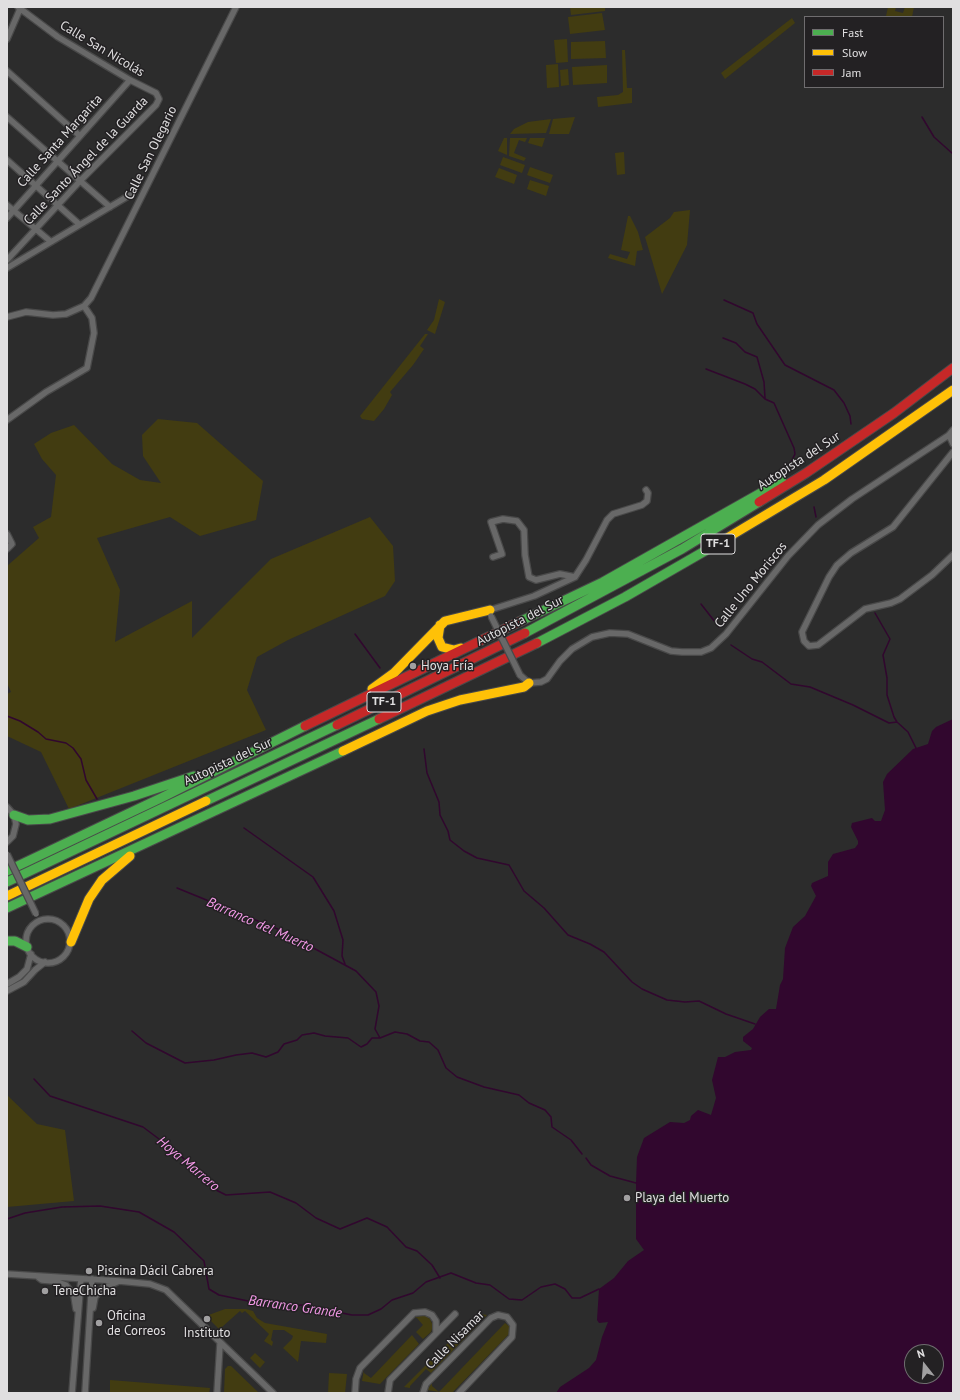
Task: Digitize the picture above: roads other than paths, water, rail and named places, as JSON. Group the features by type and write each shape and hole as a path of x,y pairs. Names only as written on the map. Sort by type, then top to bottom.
{"highway":[{"name":"Autopista del Sur","path":"7,882 440,676 567,612 682,549 806,473 867,432 953,368"},
{"name":"Autopista del Sur","path":"7,896 549,637 688,562 824,480 953,390"},
{"path":"7,871 603,582 867,432"},
{"path":"348,705 394,673 440,625 457,617 490,613"},
{"path":"440,625 438,632 439,642 447,650 459,649 476,641 488,639"},
{"path":"7,908 427,711 460,700 524,687 529,683"},
{"path":"240,798 315,750"},
{"path":"14,815 28,820 50,819 134,796 232,763"},
{"path":"70,942 89,899 102,880 124,859 180,827"},
{"path":"7,941 15,941 29,950"}],"street":[{"name":"Calle San Olegario","path":"84,306 91,298 236,7"},
{"path":"7,39 19,8"},
{"name":"Calle San Nicolás","path":"19,8 58,37 130,80 156,93"},
{"path":"7,71 80,136"},
{"name":"Calle Santa Margarita","path":"7,218 57,160 130,80"},
{"name":"Calle Santo Ángel de la Guarda","path":"7,260 80,181 156,105 159,99 156,93"},
{"path":"7,117 110,207"},
{"path":"7,160 78,224"},
{"name":"Calle San Olegario","path":"7,268 78,224 130,195"},
{"path":"7,205 50,241"},
{"path":"14,254 19,260"},
{"path":"7,317 26,312 53,315 66,314 84,306 92,318 94,333 87,368 46,392 7,420"},
{"name":"Calle Uno Moriscos","path":"529,683 541,682 547,679 560,661 572,649 582,642 601,634 628,634 671,651 701,652 711,648 726,634 788,556 818,525 888,473 948,435 953,430"},
{"path":"948,435 953,444 951,454 893,527 851,553 837,566 829,577 802,632 804,641 809,646 818,645 865,609 891,603 900,599 932,575 953,555"},
{"path":"529,683 520,675 490,613 534,596 575,577 586,560 607,520 613,514 642,505 647,501 648,493 646,490"},
{"path":"493,557 502,554 491,522 503,519 517,521 524,530 529,577 536,580 560,574 575,577"},
{"path":"7,534 12,542 7,549"},
{"path":"7,807 14,815 15,828 12,836 7,842"},
{"path":"7,854 39,921"},
{"path":"7,984 19,977 27,968 29,950 28,933 32,925 39,921 50,919 59,921 69,932 69,949 64,957 54,962 37,960 29,950"},
{"path":"7,991 24,982 45,962"},
{"path":"7,1274 150,1284 166,1290 220,1344 273,1393"},
{"path":"36,1276 42,1280 54,1281 66,1285 74,1296 77,1322"},
{"path":"72,1393 81,1279"},
{"path":"85,1393 92,1279"},
{"path":"89,1334 95,1298 103,1288 118,1281"},
{"name":"Calle Nisamar","path":"355,1393 356,1379 360,1368 414,1313 425,1312 432,1315 436,1321 436,1332"},
{"name":"Calle Nisamar","path":"388,1393 390,1380 455,1314"},
{"name":"Calle Nisamar","path":"422,1393 426,1384 491,1318 498,1315 507,1317 513,1325 512,1337 459,1393"},
{"path":"217,1393 220,1344"}],"waterway":[{"path":"922,117 934,137 953,154"},
{"path":"724,300 753,313 757,324 785,365 834,390 844,403 850,416 851,424"},
{"path":"723,338 736,343 745,352 757,357 764,382 765,398"},
{"path":"706,369 745,384 755,389 765,399 774,403 794,448 795,454 791,462"},
{"path":"814,507 816,517"},
{"path":"701,604 719,627"},
{"path":"875,613 890,639 883,655 887,678 887,695 894,717 897,722 908,732 916,748"},
{"path":"355,634 380,668"},
{"path":"731,645 752,659 762,662 791,684 810,687 853,705 889,723 897,722"},
{"name":"Barranco del Muerto","path":"7,716 20,721 38,732 46,739 66,743 73,748 81,759 86,780 97,799"},
{"path":"424,749 427,773 439,802 440,815 448,831 450,840 464,851 477,858 509,865 524,891 544,908 568,935 590,944 604,952 632,982 642,989 667,1000 685,1002 699,1001 726,1014 755,1024"},
{"path":"244,828 313,877 334,911 343,940 342,956 345,964"},
{"name":"Barranco del Muerto","path":"177,888 280,930 356,971 376,992 379,1006 375,1029 380,1038 395,1032 407,1034 420,1041 429,1042 438,1050 446,1068 457,1077 484,1087 519,1095 529,1103 545,1110 551,1117 552,1127 571,1140 582,1154"},
{"path":"132,1031 146,1043 185,1063 214,1060 252,1053 266,1057 278,1052 284,1044 297,1040 302,1035 314,1033 325,1036 348,1038 361,1047 367,1044 372,1038 380,1038"},
{"name":"Hoya Marrero","path":"34,1079 50,1096 143,1127 179,1154 214,1189 226,1195 270,1192 296,1203 316,1218 340,1229 367,1218 387,1227 406,1247 417,1251 432,1265 440,1278"},
{"name":"Barranco del Muerto","path":"586,1158 591,1165 610,1176 636,1183"},
{"name":"Barranco Grande","path":"7,1219 25,1213 62,1207 100,1206 139,1212 174,1232 204,1261 209,1289 219,1295 277,1307 302,1305 352,1315 368,1315 381,1309 392,1300 413,1293 426,1282 451,1273 476,1283 490,1285 509,1299 522,1300 541,1287 555,1284 565,1289 572,1298 580,1298 599,1289"}],"place":[{"name":"Hoya Fría","path":"413,666"},
{"name":"Playa del Muerto","path":"627,1198"},
{"name":"Piscina Dácil Cabrera","path":"89,1271"},
{"name":"TeneChicha","path":"45,1291"},
{"name":"Instituto","path":"207,1319"},
{"name":"Oficina de Correos","path":"99,1323"}]}
